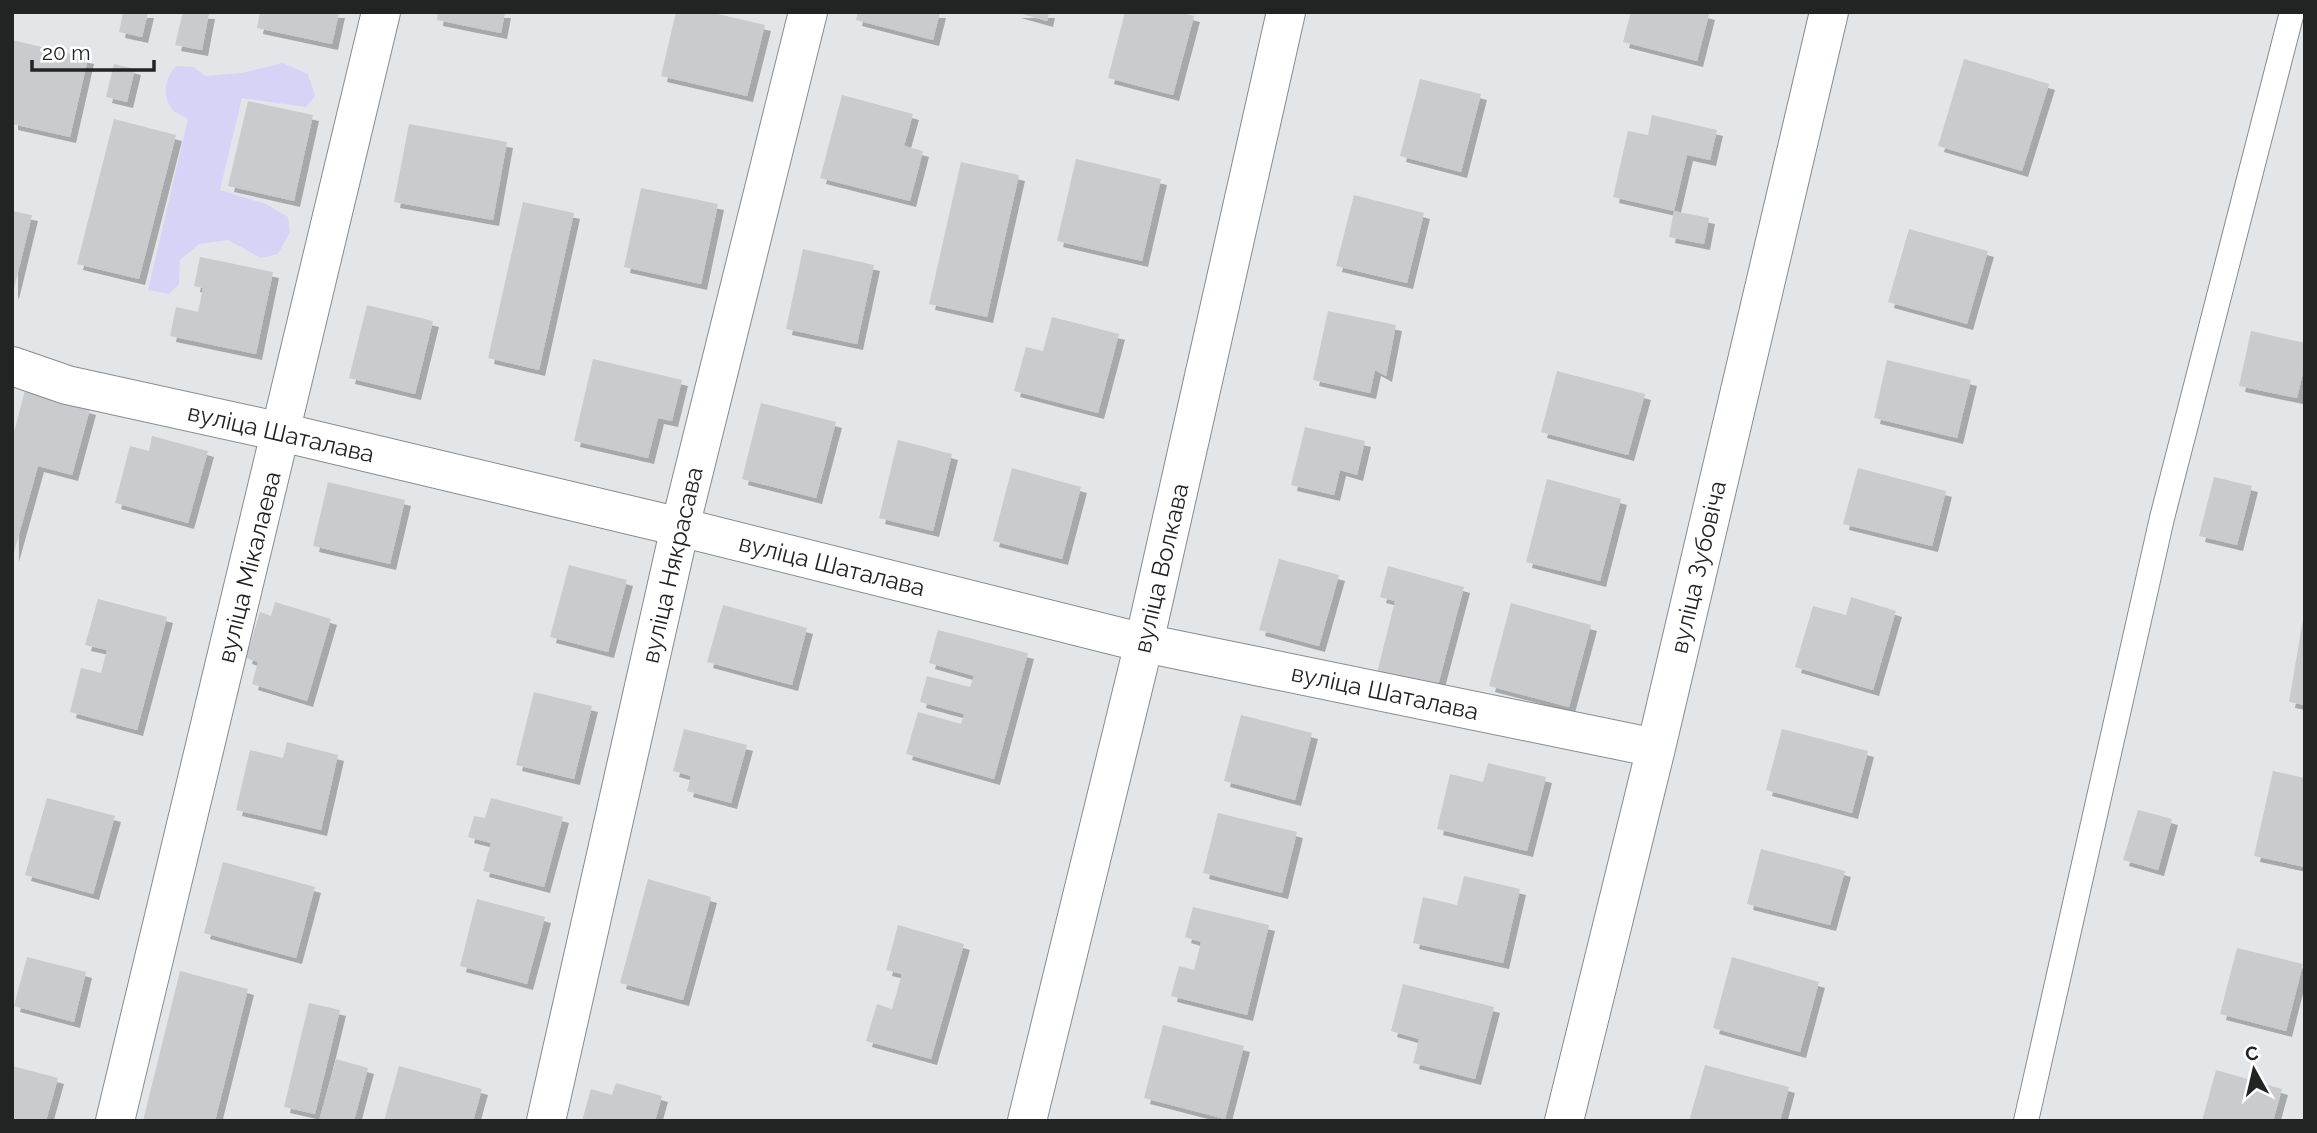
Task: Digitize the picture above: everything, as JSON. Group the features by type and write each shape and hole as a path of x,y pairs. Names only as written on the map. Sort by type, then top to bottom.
{"street":[{"name":"вуліца Мікалаева","path":"115,1121 381,12"},
{"name":"вуліца Някрасава","path":"546,1121 680,527 807,12"},
{"name":"вуліца Волкава","path":"1027,1121 1144,643 1286,12"},
{"name":"вуліца Зубовіча","path":"1564,1121 1656,748 1829,12"},
{"name":"вуліца Шаталава","path":"12,366 67,385 281,432 680,527 1144,643 1656,748"}],"lane":[{"path":"2026,1121 2162,518 2292,12"}],"shaded area":[{"path":"283,63 308,74 315,96 306,107 242,98 220,190 266,204 288,217 290,232 278,254 261,258 228,240 199,244 180,260 179,284 169,294 148,290 188,119 174,111 167,99 166,87 172,71 176,66 194,67 205,76 241,73"}],"building":[{"path":"123,12 148,12 142,37 119,32"},
{"path":"183,12 209,13 202,50 175,45"},
{"path":"260,12 339,12 332,44 257,28"},
{"path":"438,12 505,12 501,33 437,20"},
{"path":"676,12 709,12 765,25 747,96 661,76"},
{"path":"858,12 940,12 933,40 856,20"},
{"path":"1015,12 1049,12 1047,21"},
{"path":"1125,12 1178,12 1194,16 1173,95 1108,78"},
{"path":"1631,12 1709,14 1697,61 1623,42"},
{"path":"12,40 88,58 70,137 12,124"},
{"path":"1964,59 2049,84 2022,171 1938,146"},
{"path":"114,64 135,69 127,102 106,97"},
{"path":"1420,79 1481,94 1461,172 1400,156"},
{"path":"842,95 913,114 904,146 923,151 910,201 820,178"},
{"path":"248,101 313,115 294,201 228,186"},
{"path":"1652,115 1717,130 1710,160 1687,155 1674,211 1613,197 1628,131 1648,135"},
{"path":"114,119 176,135 139,279 77,264"},
{"path":"409,124 507,142 493,220 394,202"},
{"path":"1076,159 1161,179 1142,261 1057,241"},
{"path":"961,162 1019,175 987,317 929,304"},
{"path":"641,188 718,204 701,284 624,267"},
{"path":"1354,195 1424,213 1407,283 1336,266"},
{"path":"523,202 574,213 539,370 488,358"},
{"path":"12,211 32,215 13,293 12,292"},
{"path":"1674,211 1709,218 1704,244 1669,237"},
{"path":"1909,229 1988,251 1967,324 1888,302"},
{"path":"803,249 874,265 857,344 786,329"},
{"path":"200,257 273,272 256,354 170,336 176,307 198,312 203,288 194,286"},
{"path":"367,305 433,321 415,394 349,378"},
{"path":"1328,311 1396,325 1386,376 1375,370 1370,393 1313,380"},
{"path":"1052,317 1119,334 1098,413 1014,391 1026,347 1043,351"},
{"path":"2251,331 2305,343 2305,364 2297,398 2239,386"},
{"path":"593,359 682,380 672,421 658,418 648,458 574,441"},
{"path":"1887,360 1971,380 1957,438 1874,418"},
{"path":"1557,371 1645,394 1628,455 1541,432"},
{"path":"25,390 90,409 72,475 38,466 13,556 12,440"},
{"path":"761,403 836,422 816,498 742,479"},
{"path":"1305,427 1365,441 1357,475 1340,470 1334,495 1291,485"},
{"path":"152,436 208,451 188,523 115,503 130,446 149,451"},
{"path":"898,440 952,454 933,531 879,518"},
{"path":"1012,468 1081,487 1062,559 993,541"},
{"path":"1858,468 1946,491 1932,546 1843,524"},
{"path":"2214,477 2252,486 2237,545 2199,536"},
{"path":"1547,479 1621,499 1600,581 1526,562"},
{"path":"328,482 405,500 390,564 313,546"},
{"path":"1279,559 1339,575 1319,646 1259,630"},
{"path":"569,565 627,580 608,652 550,637"},
{"path":"1388,566 1464,587 1437,689 1377,673 1395,601 1380,597"},
{"path":"1851,597 1896,611 1873,690 1795,667 1813,606 1846,615"},
{"path":"98,599 167,617 137,730 70,712 81,668 101,673 107,650 85,645"},
{"path":"275,602 331,619 307,701 252,684 258,662 246,658 260,612 271,616"},
{"path":"1511,603 1591,625 1569,707 1489,686"},
{"path":"723,605 807,628 792,685 707,662"},
{"path":"2305,619 2305,705 2289,702"},
{"path":"938,630 1028,653 994,779 906,754 918,712 961,724 964,714 920,702 927,676 970,687 974,676 929,663"},
{"path":"534,692 592,706 574,779 516,765"},
{"path":"1241,715 1312,733 1295,800 1224,781"},
{"path":"684,729 747,745 731,803 687,791 691,776 673,771"},
{"path":"1782,729 1868,751 1852,813 1766,790"},
{"path":"287,742 338,755 321,830 236,810 250,750 283,758"},
{"path":"1488,763 1546,777 1527,851 1437,829 1450,774 1483,782"},
{"path":"2273,771 2305,778 2305,867 2254,856"},
{"path":"47,798 115,816 93,894 25,875"},
{"path":"491,798 563,817 544,887 483,871 491,843 468,837 474,816 485,818"},
{"path":"2138,810 2172,819 2158,870 2123,860"},
{"path":"1218,813 1297,832 1282,893 1203,873"},
{"path":"1761,849 1845,871 1830,925 1747,904"},
{"path":"223,862 315,887 296,958 204,933"},
{"path":"1464,876 1520,889 1503,963 1413,943 1423,897 1457,905"},
{"path":"648,879 711,897 683,1000 620,983"},
{"path":"477,899 545,917 527,984 460,966"},
{"path":"1193,907 1269,925 1247,1015 1171,996 1179,966 1194,970 1201,942 1185,937"},
{"path":"898,925 964,944 931,1059 866,1041 877,1004 892,1009 902,974 886,970"},
{"path":"2237,948 2303,964 2286,1031 2220,1014"},
{"path":"27,957 86,972 74,1022 14,1006"},
{"path":"1732,957 1819,982 1800,1052 1713,1028"},
{"path":"180,971 248,989 215,1121 143,1121"},
{"path":"1403,984 1494,1007 1475,1079 1413,1063 1419,1039 1391,1031"},
{"path":"309,1003 340,1010 315,1114 284,1107"},
{"path":"1163,1025 1244,1046 1225,1119 1144,1098"},
{"path":"336,1059 368,1068 354,1121 319,1121"},
{"path":"1705,1065 1789,1087 1780,1121 1689,1121"},
{"path":"12,1066 58,1078 46,1121 12,1121"},
{"path":"399,1066 482,1089 473,1121 384,1121"},
{"path":"2216,1070 2282,1089 2273,1121 2202,1121"},
{"path":"616,1083 662,1096 655,1121 582,1121 591,1089 612,1095"}]}
